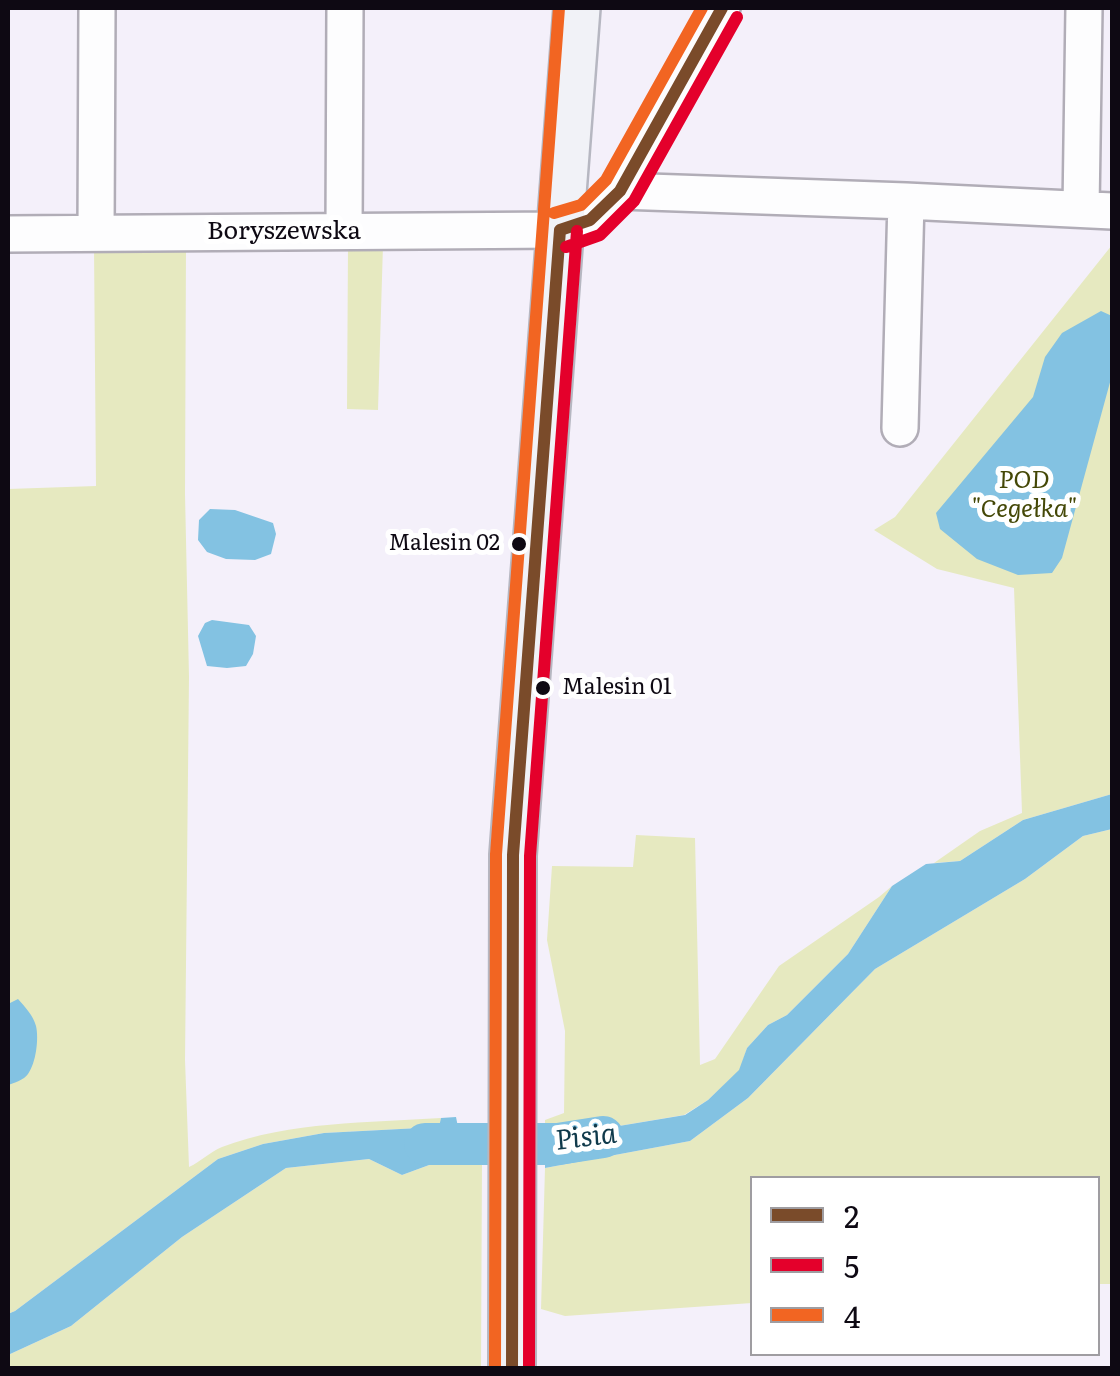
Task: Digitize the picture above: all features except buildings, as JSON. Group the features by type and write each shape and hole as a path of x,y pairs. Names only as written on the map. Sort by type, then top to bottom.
{"main road":[{"path":"512,1368 512,855 577,8"}],"street":[{"path":"96,233 97,8"},
{"path":"344,231 345,8"},
{"path":"560,230 590,220 620,192 722,8"},
{"path":"620,192 1097,210 1084,8"},
{"path":"900,428 906,201"},
{"name":"Boryszewska","path":"8,234 560,230"}],"green space":[{"path":"383,245 378,410 347,409 348,246"},
{"name":"POD \"Cegełka\"","path":"1112,245 1112,794 1023,820 960,861 934,863 980,831 1022,813 1014,588 937,569 874,530 895,517"},
{"path":"186,247 189,677 185,1060 189,1167 222,1147 275,1132 441,1118 440,1127 324,1133 263,1144 218,1159 8,1314 8,489 96,486 94,248"},
{"path":"1112,829 1112,1284 1100,1284 1100,1176 750,1176 750,1303 565,1316 541,1309 545,1168 690,1141 748,1098 875,969 1025,879 1083,836"},
{"path":"636,835 695,838 700,1065 715,1059 779,966 892,886 848,954 787,1015 768,1025 747,1048 740,1070 708,1100 684,1115 613,1127 545,1126 545,1120 564,1113 565,1031 547,940 552,866 633,867"},
{"path":"369,1159 402,1175 440,1161 482,1161 481,1368 8,1368 8,1355 71,1326 182,1237 286,1168"}],"water":[{"path":"1101,311 1112,316 1112,375 1062,558 1052,573 1018,575 977,559 940,529 936,513 1033,397 1045,357 1062,333"},
{"path":"210,509 235,510 273,523 276,534 271,554 255,560 226,559 207,552 198,540 199,520"},
{"path":"212,620 249,625 256,636 246,666 207,666 198,636 205,623"},
{"path":"1112,794 1112,829 1083,836 1025,879 875,969 748,1098 690,1141 545,1168 545,1126 613,1127 685,1115 708,1100 739,1070 747,1048 768,1025 787,1015 848,954 892,886 926,864 960,861 1023,820"},
{"path":"18,999 35,1022 36,1051 28,1074 8,1085 8,1004"},
{"path":"456,1117 458,1127 482,1126 482,1161 440,1161 402,1175 369,1159 286,1168 182,1237 71,1326 8,1355 8,1314 218,1159 263,1144 324,1133 439,1127 441,1118"}],"waterway":[{"name":"Pisia","path":"425,1144 558,1144 603,1137"}],"transit line":[{"name":"4","path":"495,1368 496,854 559,8"},
{"name":"4","path":"554,213 581,205 606,180 702,8"},
{"name":"2","path":"560,230 590,220 620,191 722,8"},
{"name":"5","path":"566,247 600,235 634,201 737,17"},
{"name":"2","path":"512,1368 513,855 560,230"},
{"name":"5","path":"529,1368 530,856 577,231"}],"place":[{"name":"Malesin 02","path":"519,544"},
{"name":"Malesin 01","path":"543,688"}]}
